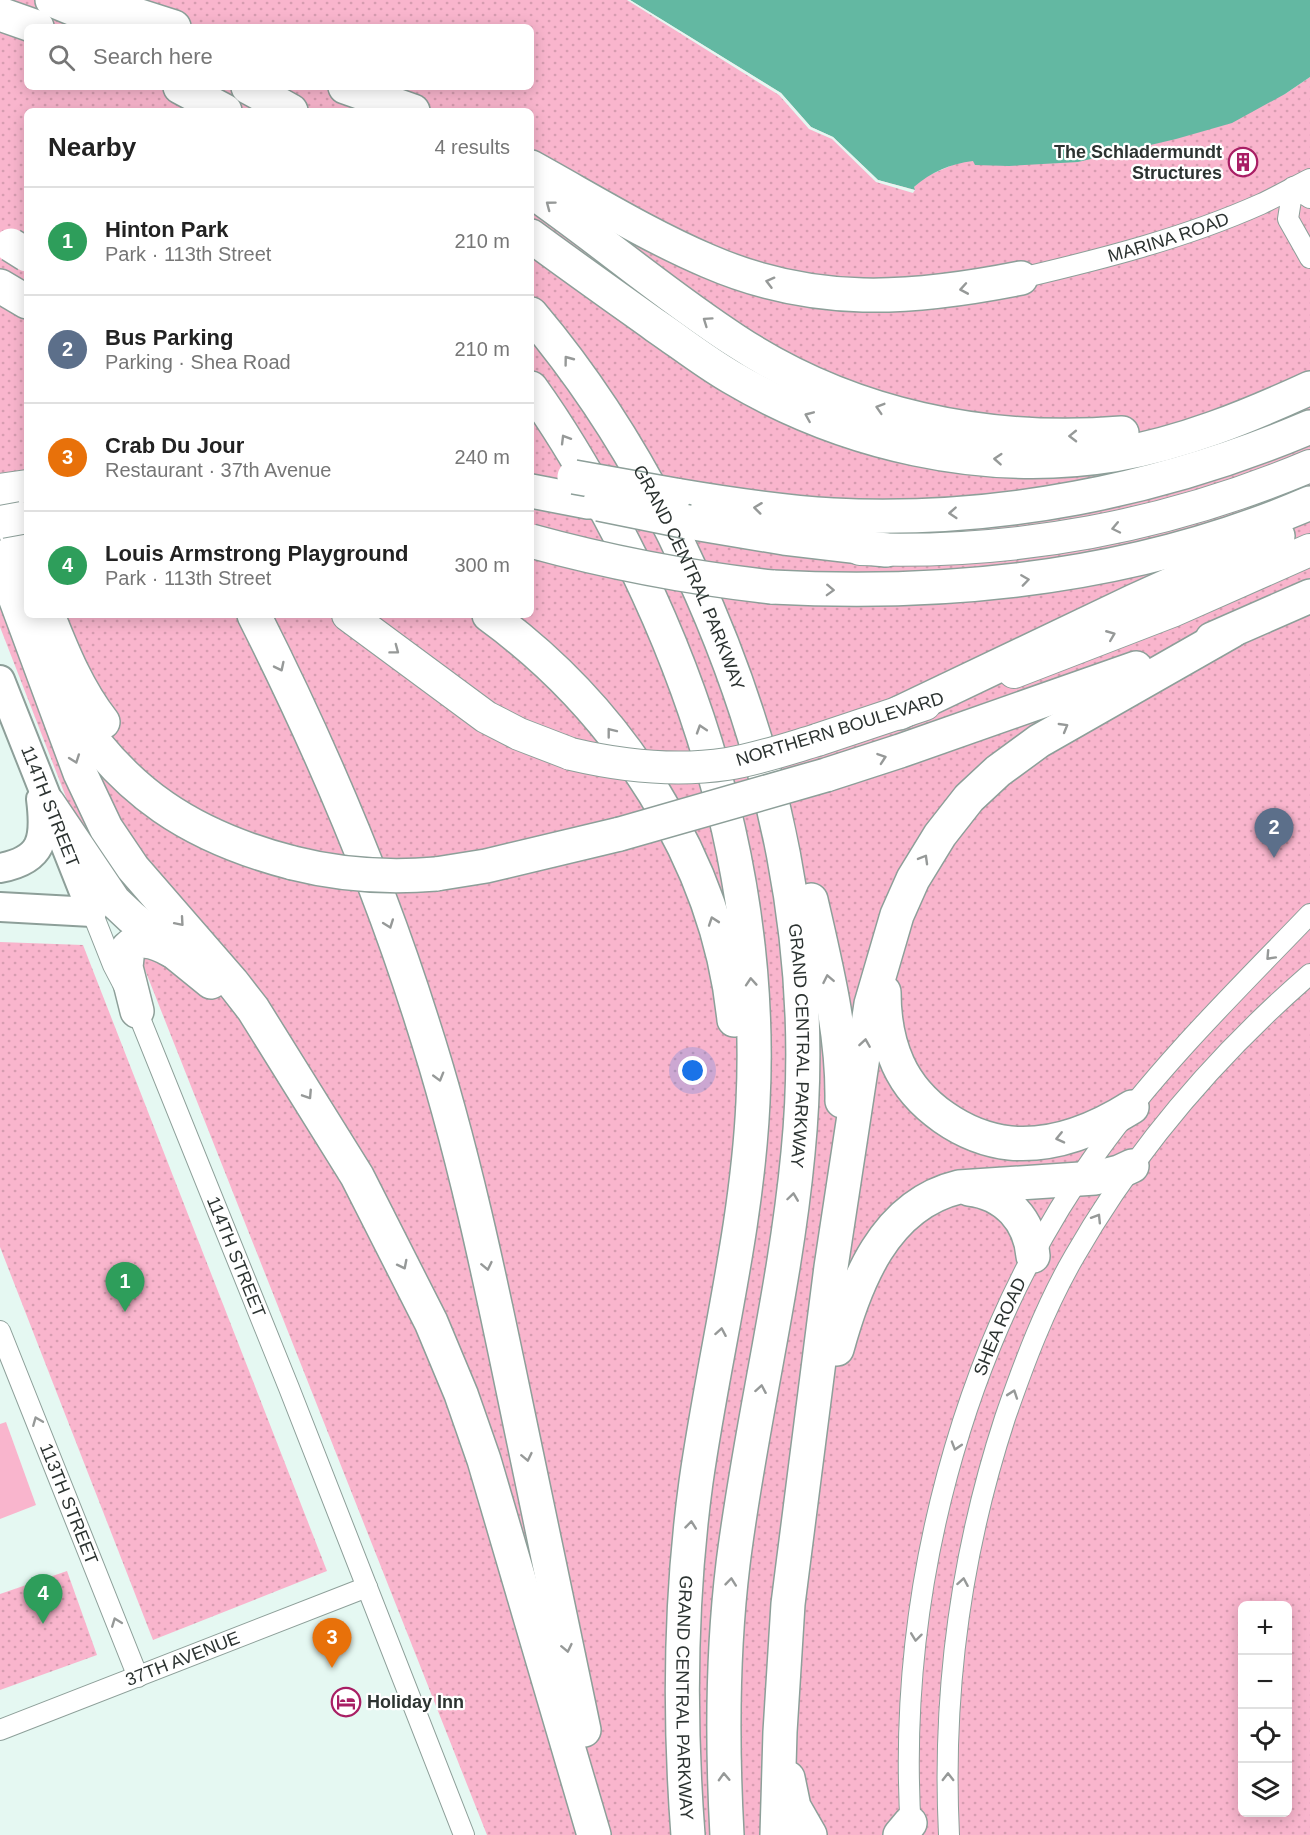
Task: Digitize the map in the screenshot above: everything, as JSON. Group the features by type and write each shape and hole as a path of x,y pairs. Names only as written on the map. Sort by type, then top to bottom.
{"highway":[{"path":"51,0 110,24"},
{"path":"90,0 165,24"},
{"path":"0,14 28,24"},
{"path":"186,90 219,108"},
{"path":"253,90 286,108"},
{"path":"340,90 382,108"},
{"path":"354,90 404,108"},
{"path":"534,169 634,225 701,258 742,274 793,288 847,295 902,295 954,290 1021,278"},
{"path":"534,193 737,342 799,376 847,397 912,417 989,432 1135,441"},
{"path":"534,238 732,378 803,414 860,435 938,453 1011,460 1084,458 1135,441 1161,429 1207,420 1273,402 1307,389"},
{"path":"0,286 24,300"},
{"name":"GRAND CENTRAL PARKWAY","path":"534,318 565,355 624,442 675,536 718,631 754,733 781,834 797,939 803,1045 801,1116 795,1186 743,1497 729,1601 723,1742 727,1835"},
{"name":"GRAND CENTRAL PARKWAY","path":"534,393 580,463 610,517 647,591 687,687 729,824 746,927 754,1032 753,1103 742,1208 700,1450 688,1554 683,1624 683,1764 688,1835"},
{"path":"686,517 796,512 867,516 910,515 1026,507 1156,481 1246,453 1310,427"},
{"path":"534,472 586,499"},
{"path":"534,491 686,517 784,538 886,550"},
{"path":"14,500 24,548"},
{"path":"534,542 664,573 772,587 874,591 977,585 1082,571 1201,570 1273,518 1310,503"},
{"path":"899,713 1310,521"},
{"path":"0,556 24,594"},
{"path":"39,618 90,705 123,748 177,801 215,828 258,850 293,863 321,869 368,875 436,874 486,866 620,834 826,775 1064,694 1232,631 1310,596"},
{"path":"36,618 78,767 90,797 111,837 138,874 239,991 357,1176 420,1299 453,1372 484,1460 594,1835"},
{"path":"255,618 323,759 364,856 415,999 452,1121 493,1291 606,1835"},
{"path":"493,618 537,653 610,729 656,798 694,873 717,932 732,999 741,1107 742,1208"},
{"path":"718,631 750,695 776,767 795,833 829,982 839,1045 842,1096 841,1146 831,1267"},
{"path":"777,1835 779,1750 788,1604 831,1267 871,1004 889,939 905,897 929,851 954,815 992,776 1040,741 1232,631"},
{"path":"48,803 104,888 119,906 225,995 280,1053"},
{"path":"92,912 112,914 140,924"},
{"path":"889,939 884,972 884,996 892,1047 898,1065 908,1082 929,1105 945,1117 982,1136 1011,1143 1031,1143 1062,1138 1084,1131 1132,1107"},
{"path":"137,1011 126,967 128,948 136,942 148,941 174,952"},
{"path":"801,1509 836,1352 856,1287 877,1249 896,1225 918,1204 950,1189 1111,1175 1132,1166"},
{"path":"950,1189 966,1188 983,1192 1000,1199 1013,1209 1027,1229 1033,1256"},
{"path":"784,1657 790,1796 810,1835"}],"main road":[{"path":"886,550 956,549 1021,543 1094,532 1172,514 1264,484 1310,466"},
{"path":"534,508 586,499"},
{"path":"1201,570 1310,550"},
{"name":"NORTHERN BOULEVARD","path":"352,618 486,717 527,738 571,754 622,765 656,768 693,767 746,760 899,713"}],"street":[{"name":"MARINA ROAD","path":"1021,278 1126,251 1197,228 1261,203 1301,183"},
{"path":"1301,183 1310,198"},
{"path":"1301,183 1288,219 1310,258"},
{"name":"114TH STREET","path":"0,680 113,965 137,1011 464,1835"},
{"path":"0,868 26,861 33,855 40,843 43,823 36,772"},
{"path":"0,907 92,912"},
{"name":"SHEA ROAD","path":"907,1831 916,1642 926,1570 941,1501 960,1433 982,1367 1010,1301 1033,1256 1079,1179 1132,1107 1184,1046 1310,914"},
{"name":"SHEA ROAD","path":"950,1835 948,1740 952,1670 967,1563 983,1493 1013,1394 1044,1317 1073,1258 1132,1166 1218,1062 1310,974"},
{"name":"113TH STREET","path":"0,1331 138,1677"},
{"name":"37TH AVENUE","path":"0,1731 367,1587"}],"shaded area":[{"path":"0,0 630,0 781,93 811,127 833,137 878,180 914,187 925,177 957,163 1285,94 1310,77 1310,1835 487,1835 115,894 76,823 0,627"},
{"path":"630,0 1310,0 1310,77 1285,94 1232,123 1078,162 1009,166 975,165 973,161 965,162 934,173 914,187 915,190 878,180 833,137 811,127 781,93"},
{"path":"0,942 83,945 327,1571 153,1640 0,1247"},
{"path":"6,1422 36,1505 0,1519 0,1424"},
{"path":"67,1571 97,1655 0,1690 0,1594"}],"pier":[{"path":"627,0 781,93 811,127 833,137 878,180 915,190 913,193 876,182 832,139 809,129 779,95"}],"place":[{"name":"The Schladermundt Structures","path":"1243,162"},
{"name":"Bus Parking","path":"1274,858"},
{"name":"Hinton Park","path":"125,1312"},
{"name":"Louis Armstrong Playground","path":"43,1624"},
{"name":"Crab Du Jour","path":"332,1668"},
{"name":"Holiday Inn","path":"346,1702"}]}
